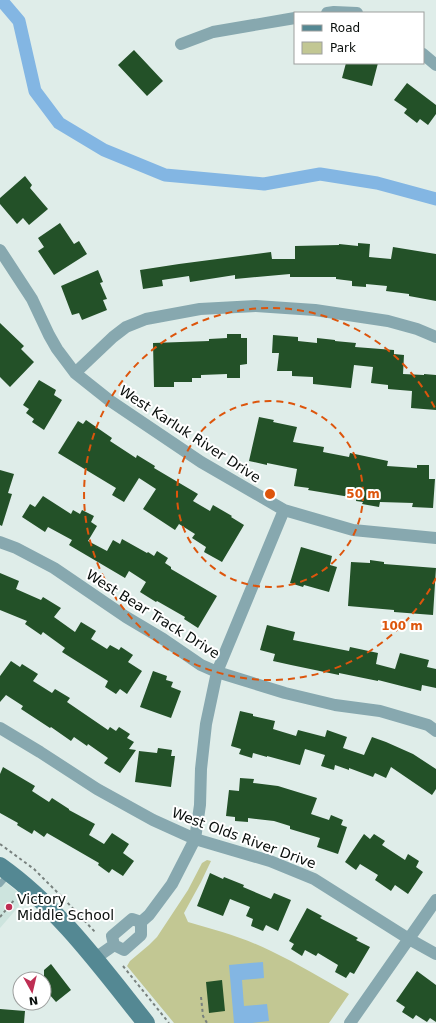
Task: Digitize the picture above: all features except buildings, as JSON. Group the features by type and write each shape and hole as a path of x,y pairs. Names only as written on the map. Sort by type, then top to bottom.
{"street":[{"path":"181,44 213,32 294,18"},
{"path":"424,55 436,65"},
{"name":"West Karluk River Drive","path":"0,250 32,299 56,349 74,373 109,400 201,462 284,510 353,530 436,538"},
{"path":"74,373 126,327 146,319 200,309 256,306 316,310 388,321 417,329 436,337"},
{"path":"114,945 124,950 141,935 141,922 172,884 195,839 200,805 201,769 206,724 217,672 284,510"},
{"name":"West Bear Track Drive","path":"0,542 16,548 54,568 126,617 201,664 217,672 285,693 335,705 380,711 428,725 436,731"},
{"name":"West Olds River Drive","path":"0,728 97,789 153,820 195,839 270,861 314,879 409,939 436,954"},
{"path":"4,874 34,894 64,923 146,1023"},
{"path":"350,1023 436,900"},
{"path":"114,945 112,936 132,919 141,922"},
{"path":"94,959 114,945"}],"path":[{"path":"0,918 16,899"},
{"path":"123,966 169,1023"},
{"path":"200,997 203,1016 207,1023"}],"shaded area":[{"name":"Victory Middle School","path":"0,877 25,899 0,928"}],"green space":[{"path":"207,860 211,861 184,913 188,922 261,946 301,966 349,994 329,1023 174,1023 127,966 130,961 157,937 188,890 202,863"}],"water":[{"path":"263,962 264,978 242,980 244,1006 267,1004 269,1021 234,1023 229,965"}],"waterway":[{"path":"0,2 2,1 19,21 35,91 59,123 104,150 165,175 264,184 320,174 377,183 436,199"}],"place":[{"name":"Victory Middle School","path":"9,907"}]}
